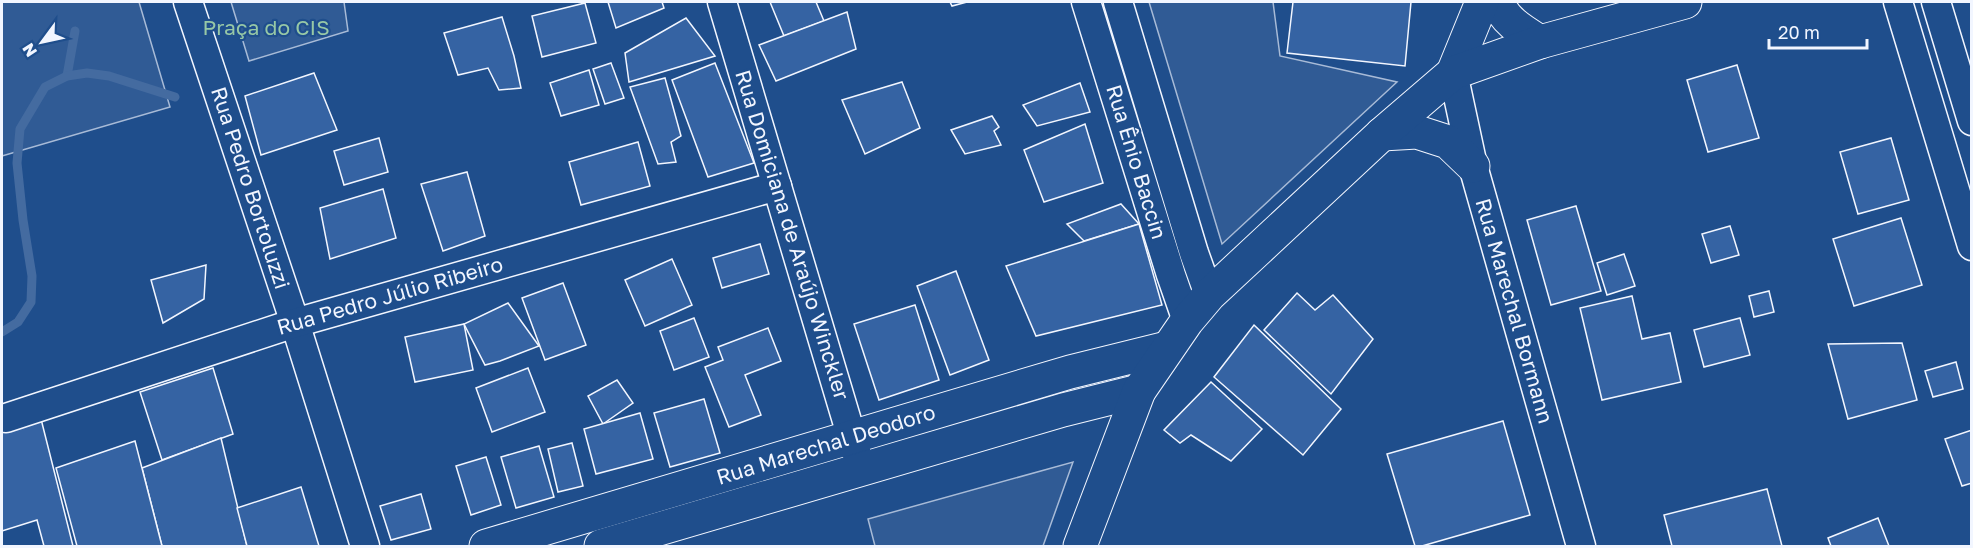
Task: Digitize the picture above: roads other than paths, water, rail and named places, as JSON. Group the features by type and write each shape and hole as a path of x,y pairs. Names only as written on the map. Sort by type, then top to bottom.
{"street":[{"name":"Rua Pedro Bortoluzzi","path":"188,2 295,323 365,546"},
{"name":"Rua Domiciana de Araújo Winckler","path":"723,2 861,469"},
{"name":"Rua Ênio Baccin","path":"1086,2 1187,321"},
{"name":"Rua Ênio Baccin","path":"1118,2 1194,254 1209,295"},
{"path":"1453,73 1482,2"},
{"path":"1498,2 1516,26 1540,42"},
{"path":"1080,546 1139,391 1167,348 1209,295 1382,134 1453,73 1540,42 1686,2"},
{"path":"1898,2 1966,207 1971,246"},
{"path":"1936,2 1971,121"},
{"path":"1110,78 1139,69"},
{"name":"Rua Marechal Bormann","path":"1453,73 1473,166 1581,546"},
{"path":"1382,134 1417,132 1448,142 1473,166"},
{"name":"Rua Pedro Júlio Ribeiro","path":"6,418 295,323 777,186"},
{"name":"Rua Marechal Deodoro","path":"486,546 1070,372 1167,348"},
{"name":"Rua Marechal Deodoro","path":"601,546 1063,410 1139,391"},
{"path":"647,499 654,531"}],"waterway":[{"path":"67,76 75,31"},
{"path":"2,332 18,322 31,302 32,276 17,163 20,129 45,87 67,76 87,73 109,76 175,97"}],"park label":[{"name":"Praça do CIS","path":"266,28"}]}
